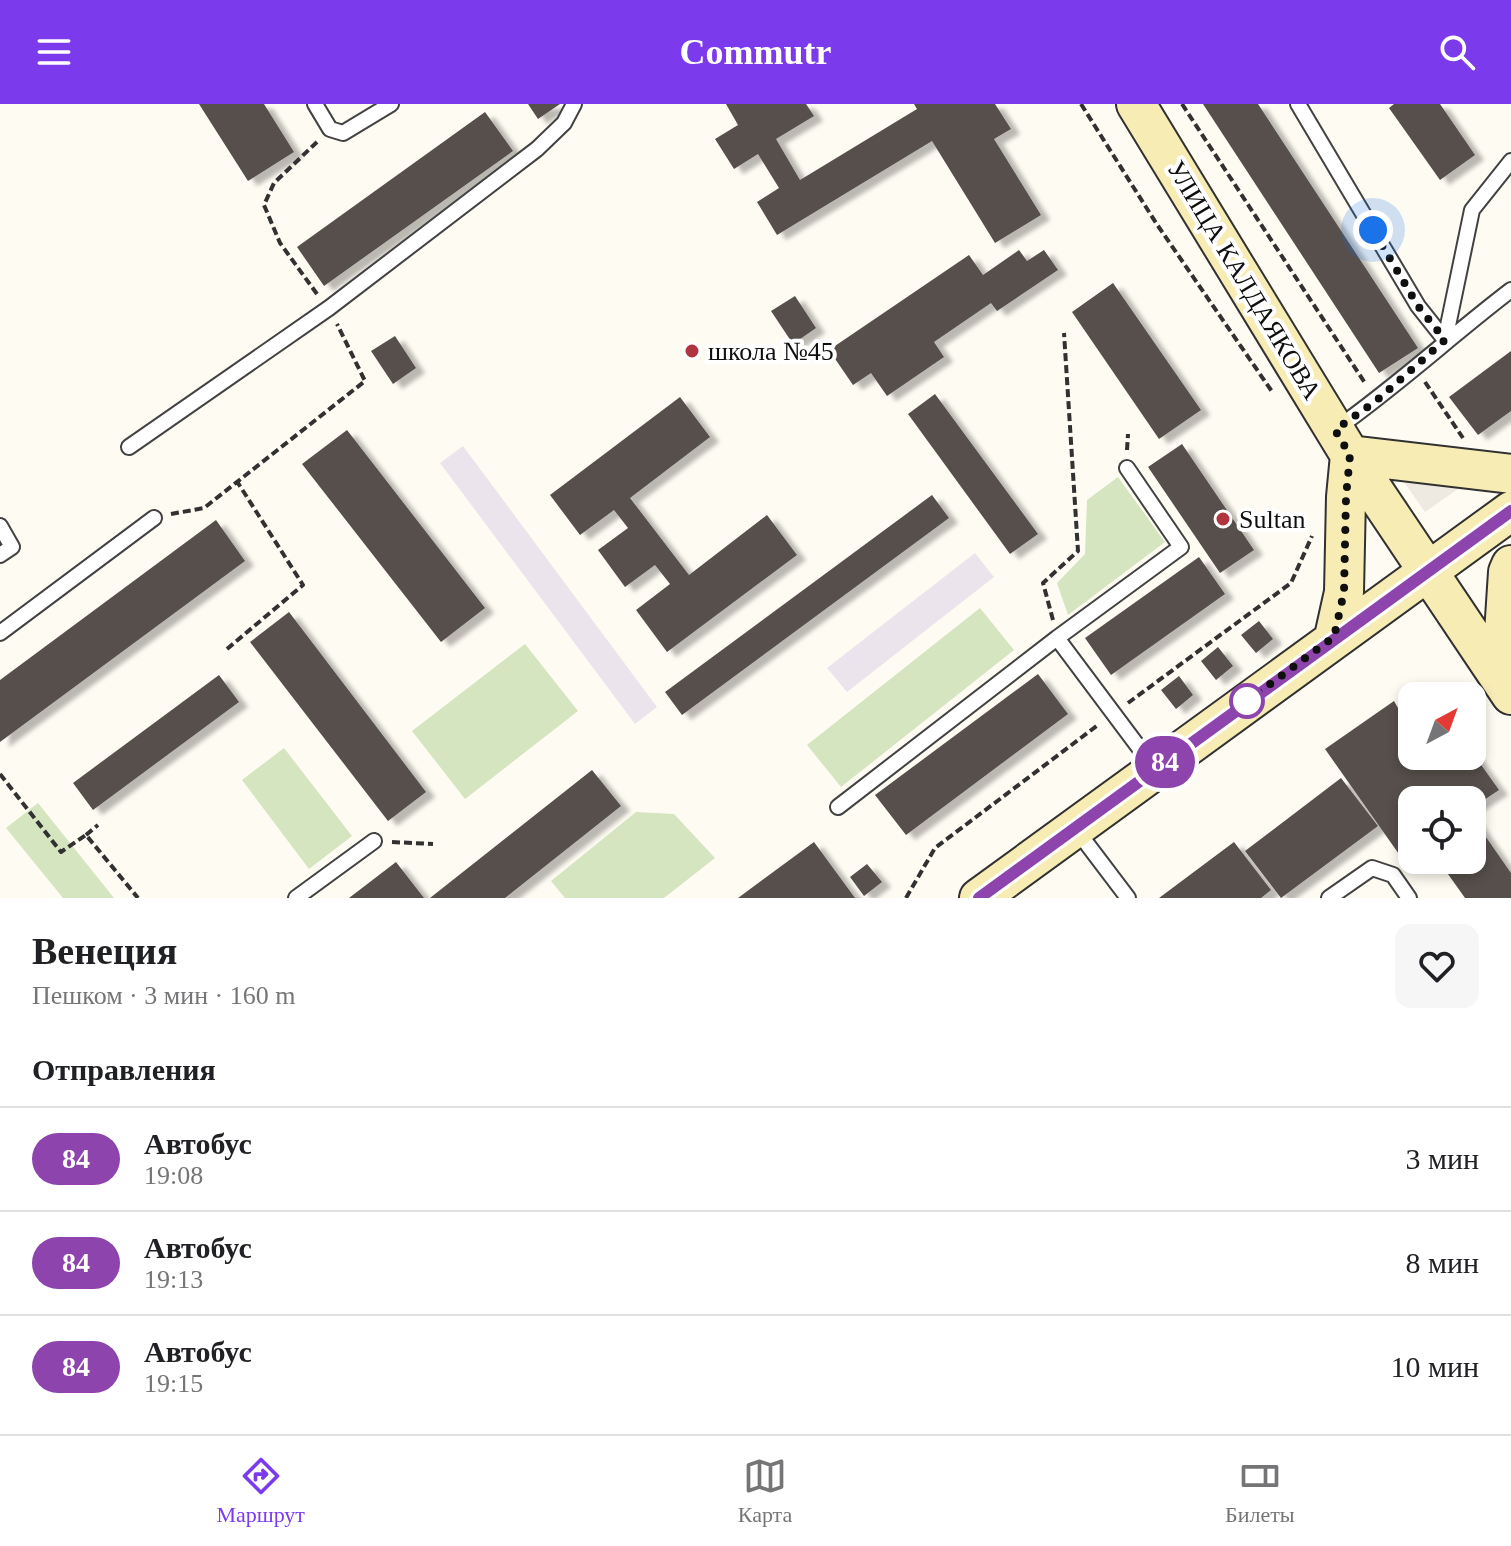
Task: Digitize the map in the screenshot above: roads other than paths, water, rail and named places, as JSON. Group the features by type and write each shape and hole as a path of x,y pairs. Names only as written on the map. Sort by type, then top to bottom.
{"main road":[{"name":"УЛИЦА КАЛДАЯКОВА","path":"1136,104 1342,442 1506,688"},
{"path":"1334,637 1344,592 1346,497 1342,442 1511,474"},
{"path":"979,898 1511,511"},
{"path":"1506,688 1508,572 1511,565"}],"lane":[{"path":"315,104 330,129 343,133 391,104"},
{"path":"129,447 329,308 537,149 564,123 574,104"},
{"path":"1298,104 1418,306 1445,340"},
{"path":"1445,340 1472,210 1511,161"},
{"path":"1342,442 1376,401 1445,340 1511,290"},
{"path":"838,807 1181,547 1127,468"},
{"path":"0,633 154,518"},
{"path":"0,526 12,547 0,555"},
{"path":"1057,638 1155,769"},
{"path":"1075,828 1128,898"},
{"path":"296,898 374,841"},
{"path":"1329,898 1372,868 1393,875 1409,898"}],"place":[{"name":"школа №45","path":"692,351"},
{"name":"Sultan","path":"1223,519"}]}
